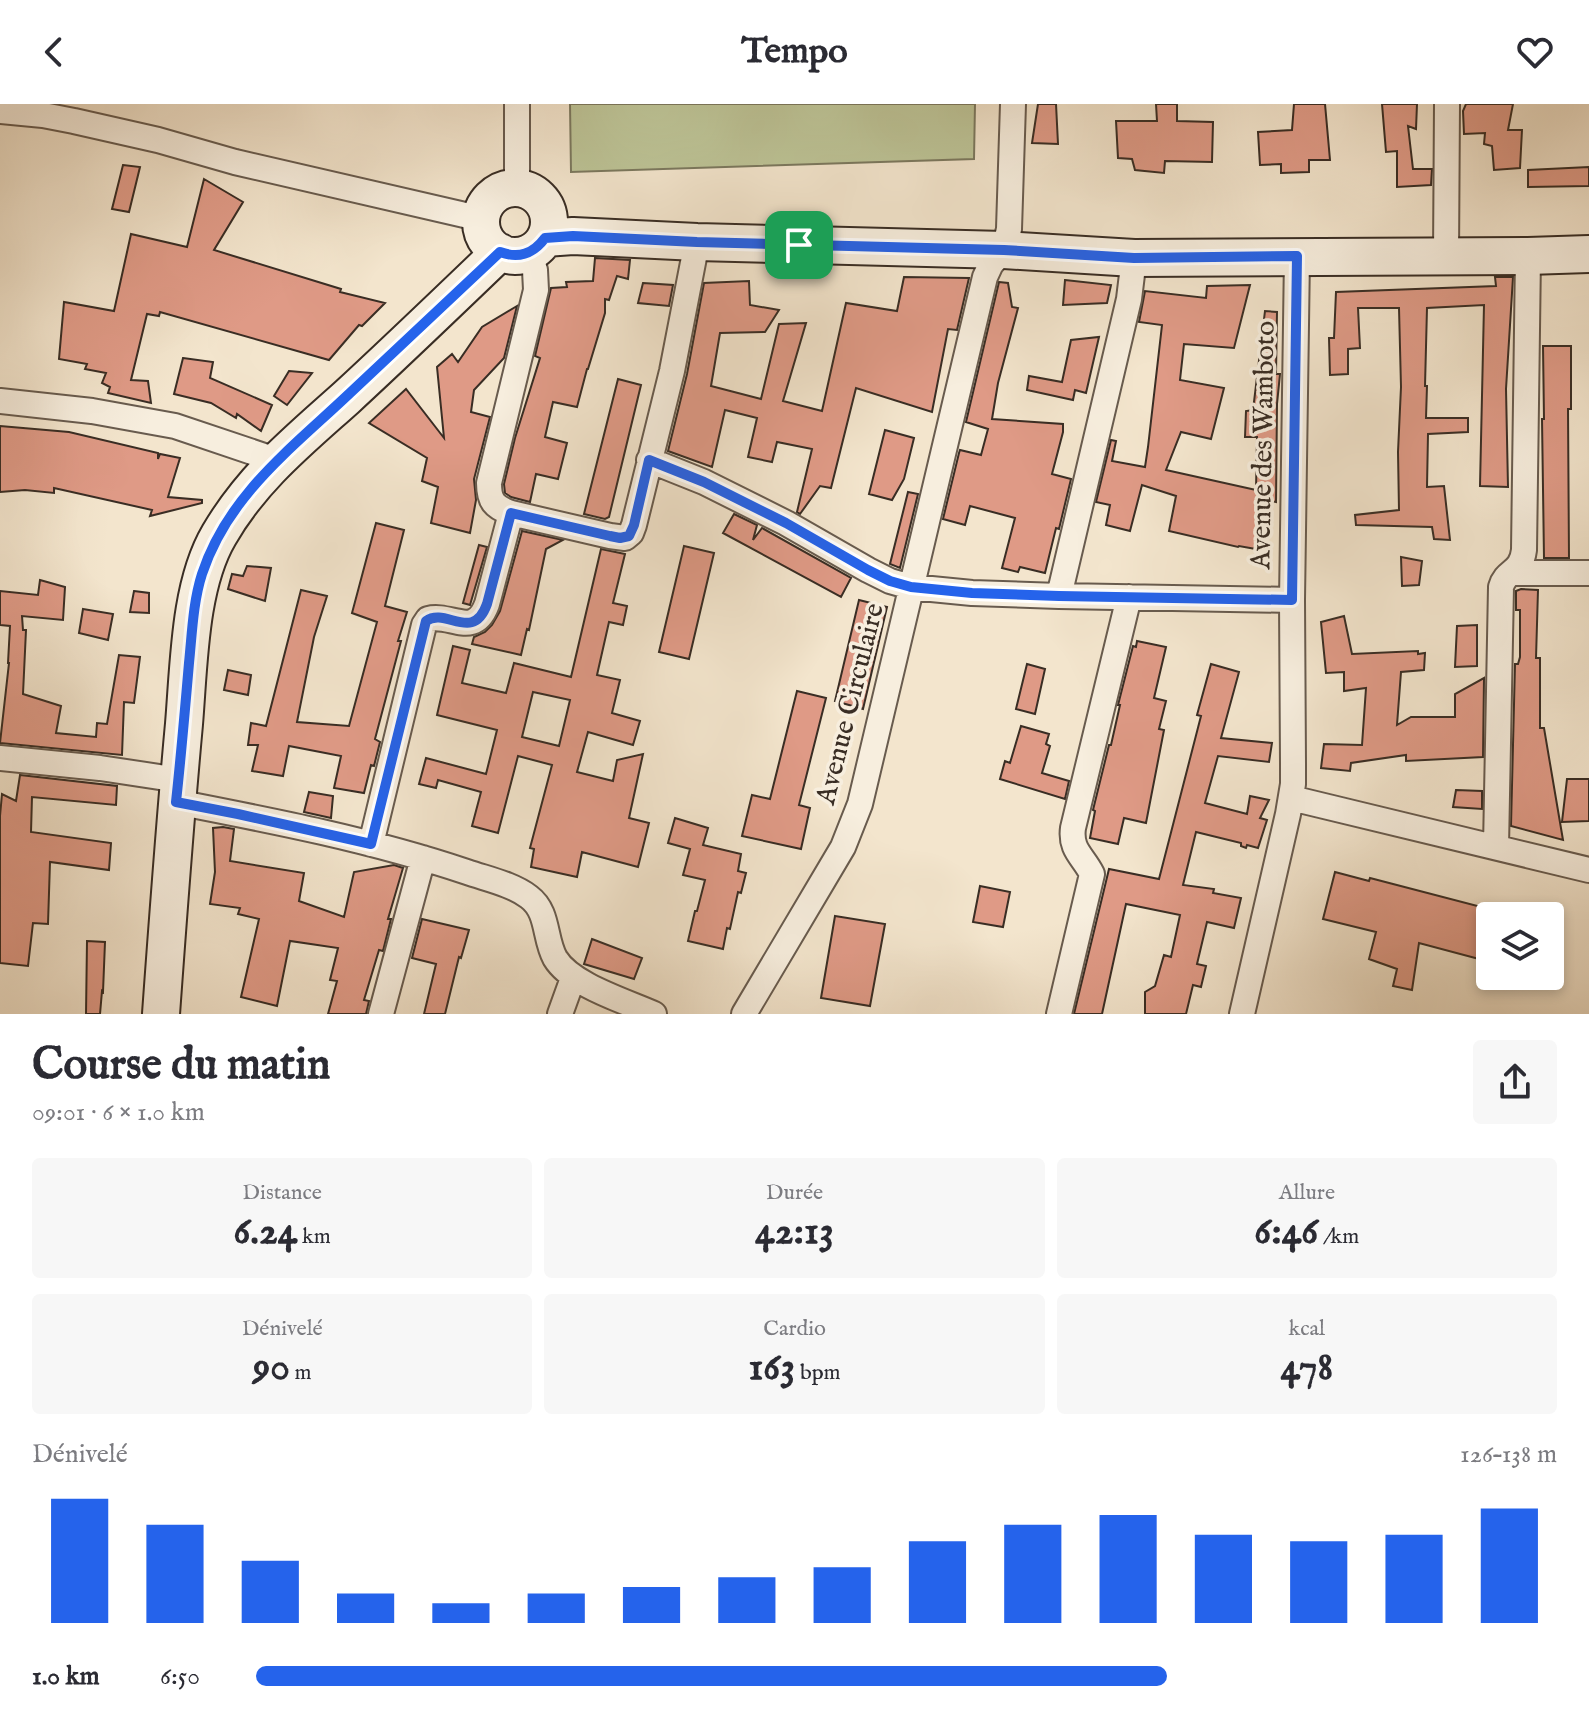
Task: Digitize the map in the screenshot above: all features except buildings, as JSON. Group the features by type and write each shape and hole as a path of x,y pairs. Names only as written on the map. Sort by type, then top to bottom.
{"street":[{"path":"517,104 517,188"},
{"path":"1004,250 1010,217 1013,104"},
{"path":"1446,256 1447,104"},
{"path":"0,111 43,109 235,162 482,219"},
{"path":"161,1014 190,649 201,578 210,553 239,505 276,460 346,397 525,248 549,224 541,199 530,191 517,188 504,190 493,196 485,207 482,219 486,239 492,247 525,248 573,236 1004,250 1134,258 1589,254"},
{"path":"525,248 535,270 536,290 489,483 490,498 497,508 511,513 625,538 633,530 672,371 697,242"},
{"name":"Avenue Circulaire","path":"744,1014 843,847 860,804 985,277 991,264 1004,250"},
{"name":"Avenue des Wamboto","path":"1242,1014 1291,798 1297,256"},
{"path":"1496,847 1501,587 1503,581 1522,563 1524,550 1528,256"},
{"path":"1059,596 1129,299 1134,258"},
{"path":"0,401 92,411 175,426 276,460"},
{"path":"649,460 704,482 786,523 868,570 911,587 1059,596 1292,600"},
{"path":"371,844 424,625 434,617 467,624 483,614 511,513"},
{"path":"1511,573 1589,573"},
{"path":"1059,1014 1092,874 1074,847 1073,828 1129,597"},
{"path":"0,758 100,768 177,791 238,814 371,844 508,886 535,902 544,918 547,939 556,960 573,978 654,1014"},
{"path":"1291,798 1589,870"},
{"path":"381,1014 423,858"},
{"path":"560,1014 573,978"}],"green space":[{"path":"570,104 975,104 974,159 571,172"}],"route":[{"path":"573,236 799,245 1004,250 1134,258 1297,256 1292,600 1059,596 911,587 868,570 786,523 704,482 649,460 629,536 620,538 511,513 483,614 467,624 434,617 426,621 371,844 176,802 196,605 201,578 219,535 276,460 500,252 519,256 538,247 545,238 573,236"}]}
